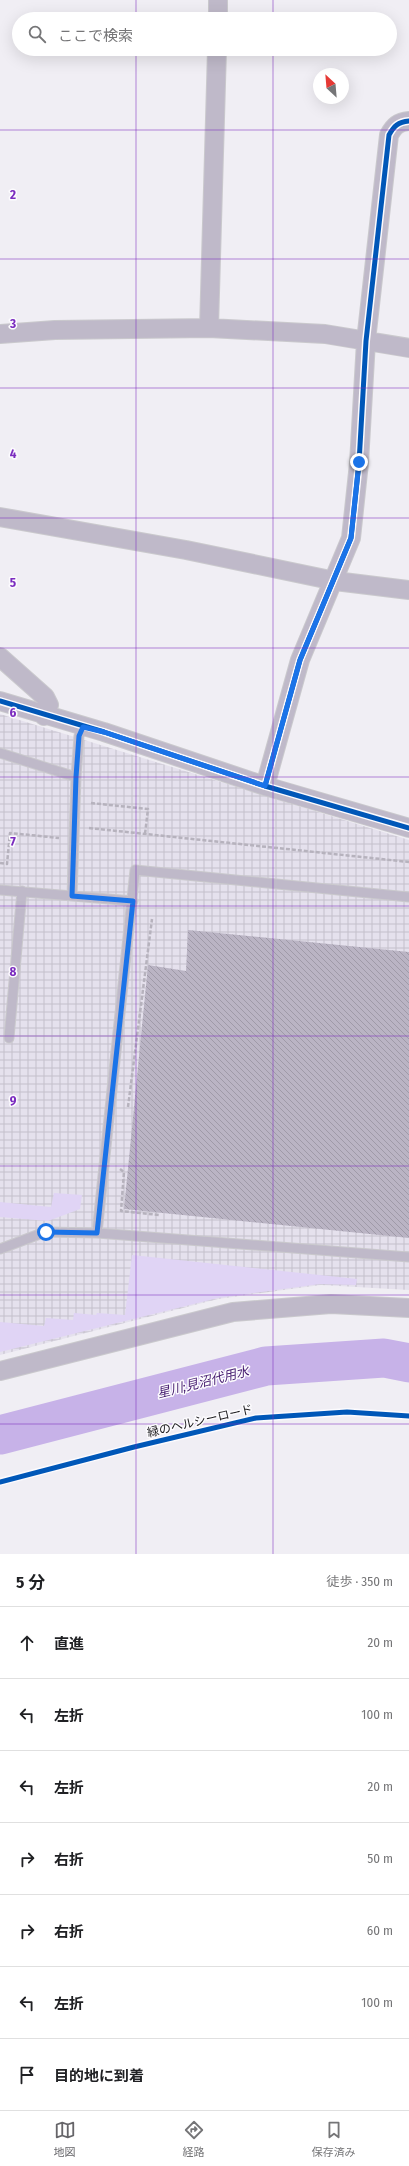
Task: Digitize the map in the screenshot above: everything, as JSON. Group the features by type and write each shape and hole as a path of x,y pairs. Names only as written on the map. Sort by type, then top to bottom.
{"street":[{"path":"218,0 218,12"},
{"path":"209,328 217,56"},
{"path":"265,786 300,660 335,581 351,538 359,462 366,341 389,135 393,127 402,122 409,121"},
{"path":"0,334 54,330 209,328 325,334 409,348"},
{"path":"0,517 186,550 335,581 409,590"},
{"path":"0,657 45,697 49,705 44,716"},
{"path":"0,701 44,716 104,732 265,786 409,828"},
{"path":"0,1371 233,1312 331,1304 409,1308"}],"lane":[{"path":"72,896 76,777 79,736 83,727"},
{"path":"0,753 76,777"},
{"path":"97,1233 133,901 135,870 409,897"},
{"path":"0,890 133,901"},
{"path":"9,1038 22,892"},
{"path":"0,1249 3,1246 46,1232 97,1233 409,1257"}],"path":[{"path":"90,803 148,809 145,834"},
{"path":"0,864 7,864 10,833 63,838 65,825 409,862"},
{"path":"128,1110 152,919"},
{"path":"121,1163 120,1170 124,1172 120,1211 159,1215"}],"shaded area":[{"path":"0,714 409,840 409,1290 321,1285 218,1299 0,1355"},
{"path":"54,1193 82,1195 80,1209 48,1221 0,1217 0,1202 51,1207"},
{"path":"132,1255 357,1279 356,1285 320,1284 218,1298 0,1352 0,1322 44,1326 46,1318 73,1320 74,1313 125,1315"}],"building":[{"path":"188,930 409,952 409,1238 124,1209 148,965 186,971"}],"waterway":[{"name":"星川;見沼代用水","path":"0,1435 266,1366 384,1358 409,1363"}],"cycle path":[{"path":"265,786 300,660 351,538 359,463 366,341 389,135 397,125 402,122 409,121"},
{"path":"0,701 104,732 265,786 409,828"},
{"name":"緑のヘルシーロード","path":"0,1482 134,1447 256,1418 347,1412 409,1416"}],"route":[{"path":"46,1232 97,1233 133,901 72,896 76,777 79,736 83,727 104,732 265,786 300,660 335,581 351,538 359,462"}]}
